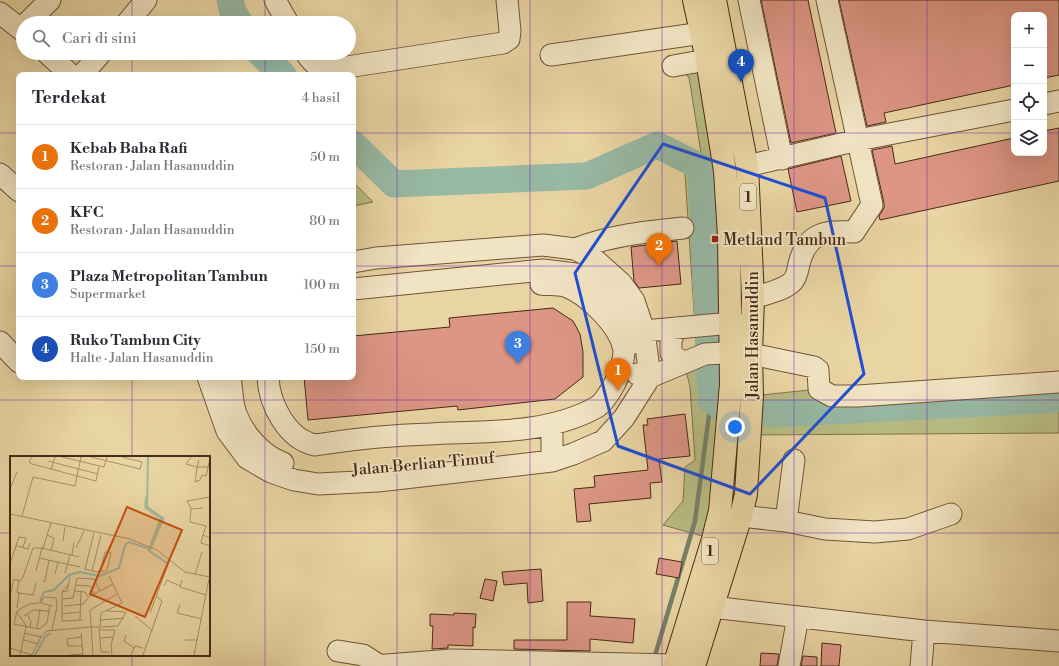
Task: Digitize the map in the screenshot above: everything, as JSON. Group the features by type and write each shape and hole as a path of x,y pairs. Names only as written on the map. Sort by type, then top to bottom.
{"highway":[{"name":"Jalan Hasanuddin","path":"681,666 720,511 731,384 728,354 719,325 729,236 725,171 702,33 712,0"},
{"name":"Jalan Hasanuddin","path":"712,0 747,166 753,298 751,326 728,354"},
{"name":"Jalan Hasanuddin","path":"681,666 711,607 746,494 752,396 728,354"}],"street":[{"path":"34,16 50,0"},
{"path":"133,16 146,0"},
{"path":"275,0 284,16"},
{"path":"310,60 320,68 334,69 503,42 509,39 510,31 507,0"},
{"path":"749,0 782,159"},
{"path":"753,298 790,284 797,273 803,250 814,238 828,232 854,232 872,205 827,0"},
{"path":"0,13 16,23"},
{"path":"551,55 702,33"},
{"path":"55,60 68,72"},
{"path":"85,72 95,60"},
{"path":"673,66 707,60"},
{"path":"1047,104 1059,102"},
{"path":"747,166 858,140 1011,111"},
{"path":"0,174 16,188"},
{"path":"575,249 598,240 623,235 683,228"},
{"path":"356,261 376,258 543,244 575,249 593,258 621,283 634,301 637,328 676,328 719,325 751,326"},
{"name":"Jalan Berlian Timuf","path":"230,380 236,414 252,440 271,459 296,468 316,472 552,456 604,425 642,375 633,343 637,328 608,291 584,275 543,270 356,289"},
{"path":"268,380 269,387 284,423 304,442 315,445 415,434 498,430 552,425 578,416 599,406 618,377 624,351 618,331 597,307 565,286 533,283 478,291 356,300"},
{"path":"676,328 673,334 671,353 674,357 684,362"},
{"path":"0,342 16,359"},
{"path":"642,375 684,362 728,354 814,366 818,370 819,390 832,396 1059,382"},
{"path":"209,380 227,431 247,458 271,472 294,480 318,484 378,481 552,456 552,425"},
{"path":"786,521 794,460"},
{"path":"740,516 786,521 838,530 892,531 908,529 951,514"},
{"path":"711,607 924,631 1059,641"},
{"path":"789,666 798,617"},
{"path":"921,666 924,631"},
{"path":"338,651 363,656 380,666"},
{"path":"374,666 452,660 483,664 681,666"}],"highlighted area":[{"path":"663,144 825,198 864,374 750,494 618,446 575,273"}],"green space":[{"path":"707,60 747,166 751,327 695,326 684,159 701,153 689,77 673,66"},
{"path":"356,185 373,202 356,205"},
{"path":"731,354 713,539 663,525 683,501 685,467 695,460 690,387 684,362"},
{"path":"1059,382 1059,433 750,435 752,396 819,389"}],"building":[{"path":"761,0 808,0 836,133 791,143"},
{"path":"839,0 1059,0 1059,75 1047,77 1047,12 1011,12 1011,86 884,113 886,122 867,126"},
{"path":"1059,128 1059,181 880,220 879,216 884,208 884,203 872,150 892,146 895,164 1011,139 1011,156 1047,156 1047,130"},
{"path":"841,156 851,201 797,212 788,169"},
{"path":"677,241 681,284 639,288 634,281 631,247"},
{"path":"553,308 573,321 580,334 583,352 583,377 555,399 458,410 457,406 308,420 304,380 356,380 356,336 450,327 449,318"},
{"path":"685,414 690,456 659,459 662,482 650,483 651,498 589,504 591,521 577,522 574,489 595,487 594,476 648,470 643,425 648,425 647,419"},
{"path":"659,558 682,562 679,578 656,574"},
{"path":"541,569 543,601 528,603 527,583 504,585 502,572"},
{"path":"485,579 497,581 493,601 480,598"},
{"path":"567,602 591,602 590,616 635,619 633,643 590,639 590,651 514,649 514,640 567,640"},
{"path":"454,613 476,614 475,628 473,627 473,646 448,645 448,648 432,649 433,626 430,626 430,614 454,615"},
{"path":"822,643 841,645 839,666 821,666"},
{"path":"761,653 779,654 777,666 760,666"},
{"path":"803,656 817,657 817,666 801,666"}],"waterway":[{"path":"230,0 236,16"},
{"path":"267,60 280,72"},
{"path":"356,147 394,184 587,176 657,145 701,167 711,400 727,411 773,414 1059,399"},
{"path":"654,659 695,521 711,400"}],"place":[{"name":"Ruko Tambun City","path":"741,82"},
{"name":"Metland Tambun","path":"715,239"},
{"name":"KFC","path":"659,266"},
{"name":"Plaza Metropolitan Tambun","path":"518,364"},
{"name":"Kebab Baba Rafi","path":"618,391"}]}
